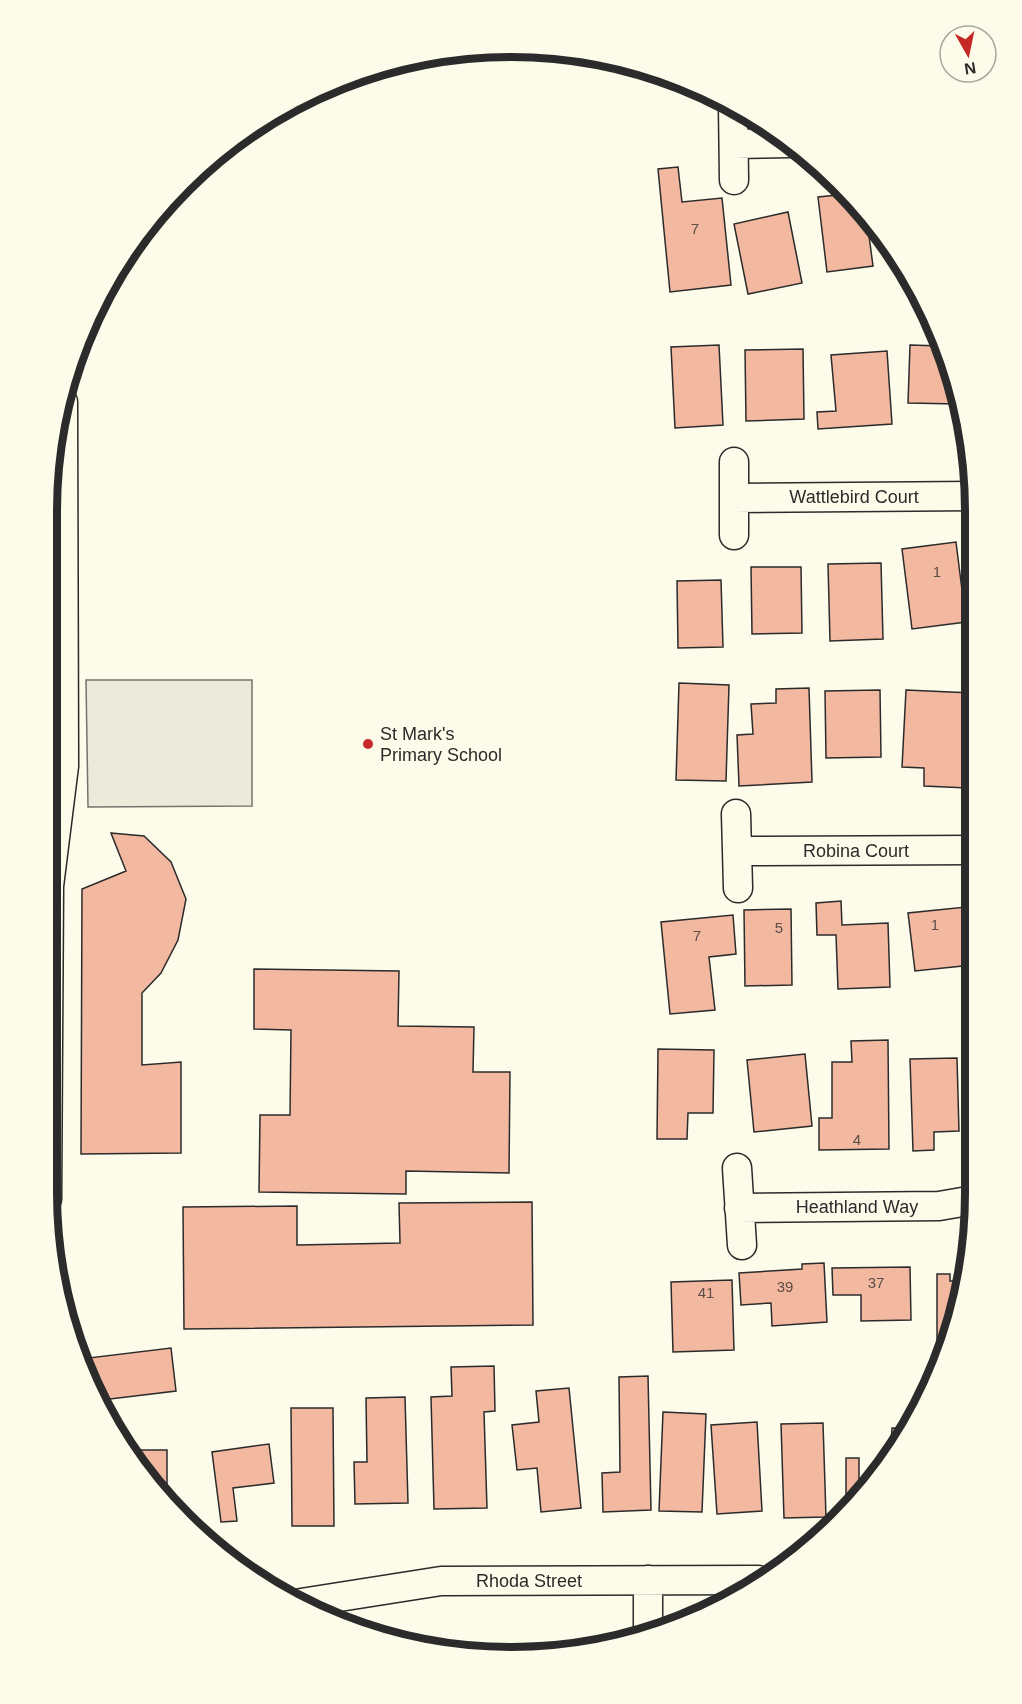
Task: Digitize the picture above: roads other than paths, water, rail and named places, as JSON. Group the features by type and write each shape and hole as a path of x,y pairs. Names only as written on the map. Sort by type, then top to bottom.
{"street":[{"path":"733,115 734,180"},
{"path":"734,144 776,143"},
{"path":"57,822 64,766 63,439"},
{"path":"734,462 734,535"},
{"name":"Wattlebird Court","path":"734,498 965,496"},
{"path":"736,814 738,888"},
{"name":"Robina Court","path":"737,851 965,850"},
{"path":"737,1168 741,1245"},
{"name":"Heathland Way","path":"739,1208 939,1206 965,1202"},
{"path":"648,1580 648,1626"},
{"name":"Rhoda Street","path":"313,1601 441,1581 747,1580"}],"place":[{"name":"St Mark's Primary School","path":"368,744"}]}
